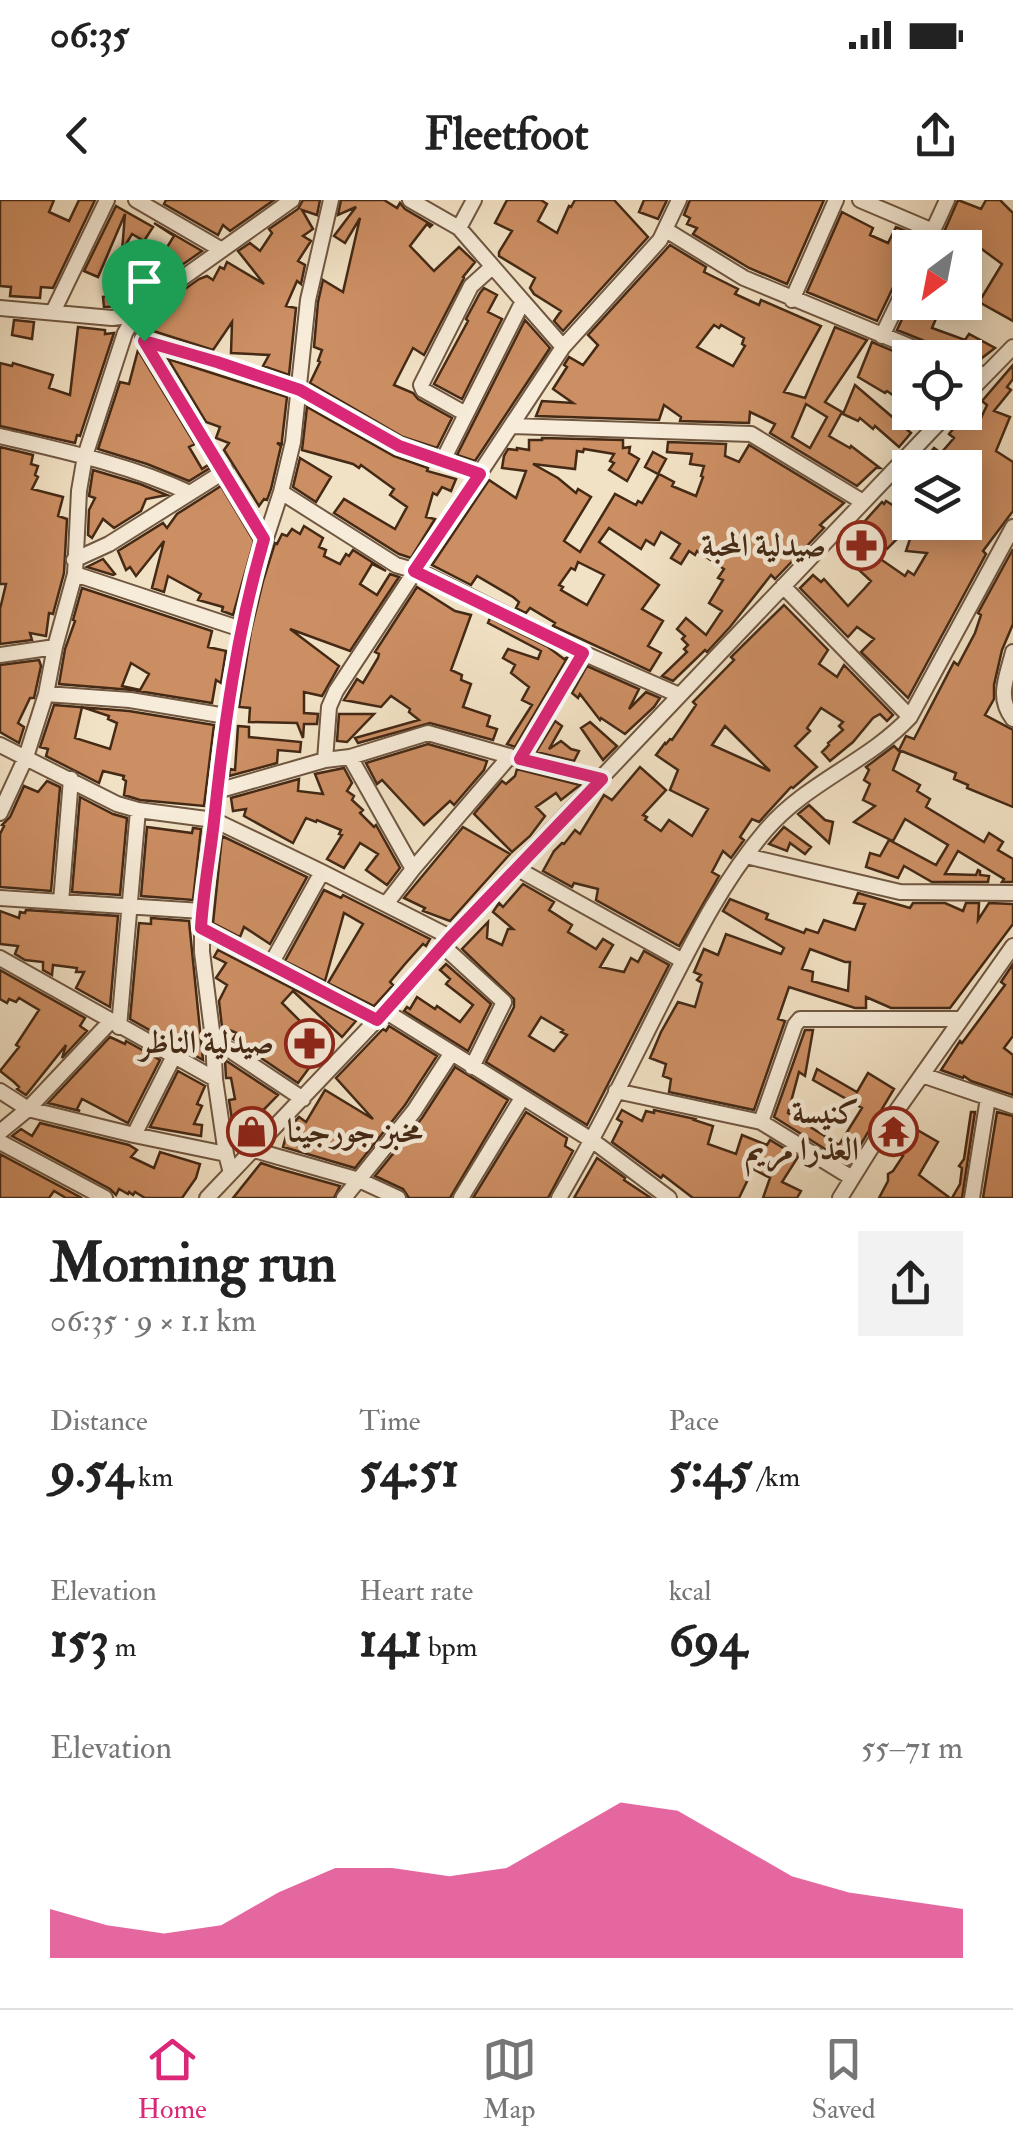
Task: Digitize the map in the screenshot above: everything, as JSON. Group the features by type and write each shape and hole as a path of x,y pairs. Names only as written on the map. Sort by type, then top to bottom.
{"street":[{"path":"54,312 107,200"},
{"path":"136,200 156,205 222,250"},
{"path":"0,814 26,757 46,694 74,567 85,456 130,319 292,200"},
{"path":"231,1172 216,1079 202,952 202,911 241,629 294,442 311,284 331,200"},
{"path":"410,200 458,228 562,347"},
{"path":"458,228 474,200"},
{"path":"325,760 331,700 562,347 666,230 679,200"},
{"path":"792,300 836,200"},
{"path":"860,200 931,230"},
{"path":"933,230 947,200"},
{"path":"666,230 734,274 892,340"},
{"path":"466,414 420,385 471,286 492,267"},
{"path":"442,462 522,303"},
{"path":"0,308 130,319"},
{"path":"882,336 892,315"},
{"path":"130,319 264,539"},
{"path":"144,341 300,390 399,446 480,474"},
{"path":"982,378 1013,347"},
{"path":"512,426 751,434 863,502"},
{"path":"206,1198 932,430"},
{"path":"0,436 85,456 190,494"},
{"path":"74,567 225,472"},
{"path":"280,492 396,565 679,695"},
{"path":"559,1198 593,1141 722,890 761,836 789,806 910,717 1013,527"},
{"path":"74,567 241,629"},
{"path":"783,586 910,717"},
{"path":"0,656 55,647"},
{"path":"1013,652 1003,697 1013,719"},
{"path":"386,904 515,758 583,653"},
{"path":"46,694 130,700 226,716"},
{"path":"216,791 428,733 602,779"},
{"path":"0,745 117,804 214,820 386,904 446,942 504,1002 472,1067"},
{"path":"350,757 413,869"},
{"path":"61,902 70,778"},
{"path":"0,1132 114,1024 138,810"},
{"path":"746,856 900,892 1013,893"},
{"path":"516,868 683,961"},
{"path":"271,964 322,872"},
{"path":"0,898 202,911"},
{"path":"201,928 381,1015 451,1054 593,1141 669,1198"},
{"path":"840,1198 876,1140 1013,946"},
{"path":"0,958 216,1079"},
{"path":"761,1122 800,1019 961,1019"},
{"path":"213,1039 303,1099"},
{"path":"344,1198 414,1111 451,1054"},
{"path":"134,1135 174,1056"},
{"path":"922,1075 1013,1106"},
{"path":"0,1090 28,1109 226,1154"},
{"path":"616,1092 761,1122 852,1178"},
{"path":"461,1198 522,1098"},
{"path":"972,1198 988,1098"},
{"path":"0,1142 105,1198"},
{"path":"254,1150 359,1180 398,1198"}],"building":[{"path":"0,200 54,200 49,212 69,221 79,200 95,200 53,288 41,287 40,298 10,296 11,287 0,286"},
{"path":"166,200 274,200 230,231 223,225 218,235 164,204"},
{"path":"303,200 320,200 317,215 302,210 313,229 303,236 311,241 298,261 305,265 301,284 297,281 286,306 296,308 289,375 263,366 269,355 231,353 232,322 213,350 150,330 164,304 199,279 207,276 213,280 227,262 264,284 238,251 250,243 260,251 272,233 269,229 298,209"},
{"path":"341,200 384,200 397,208 400,203 432,225 427,224 410,246 434,271 459,247 475,262 463,277 424,355 413,348 394,385 452,418 437,448 403,437 310,383 322,350 314,347 323,280 343,292 360,218 345,243 334,236 356,207 338,215"},
{"path":"507,200 541,200 547,204 538,221 557,233 575,200 614,200 648,237 563,331 554,321 561,311 530,288 535,278 499,256 512,231 495,223"},
{"path":"644,200 667,200 658,219 639,212"},
{"path":"690,200 824,200 787,284 749,268 693,234 697,228 687,224 690,218 684,215"},
{"path":"958,200 981,209 986,200 1000,200 1013,213 1013,321 982,304 1002,264 982,249 982,230 945,230"},
{"path":"116,206 153,227 144,241 132,234 122,251 125,214 98,277 84,271"},
{"path":"842,212 873,228 870,235 888,243 892,235 892,290 877,321 807,292"},
{"path":"154,223 202,251 169,274 160,268 165,260 161,257 174,236"},
{"path":"670,245 706,267 704,272 738,289 735,294 759,305 761,300 821,326 784,392 805,398 835,327 867,340 825,402 842,412 829,436 851,446 880,468 857,486 770,433 775,424 750,412 749,423 680,421 681,417 664,405 659,420 536,416 542,401 573,403 553,389 569,357 583,365 598,345 588,335","holes":["714,325 744,338 745,346 733,366 697,347","806,404 827,417 810,448 792,437"]},
{"path":"120,269 156,277 155,285 125,306 104,307 103,297 136,294 119,286"},
{"path":"484,288 497,295 488,312 502,319 462,399 434,384"},
{"path":"14,320 34,322 32,339 12,335"},
{"path":"525,320 550,348 475,461 457,455"},
{"path":"902,320 935,320 932,328 965,340 922,340 897,330"},
{"path":"78,327 114,333 75,443 0,426 0,363 53,375 49,388 70,395"},
{"path":"982,341 995,348 982,358"},
{"path":"872,342 892,350 892,394 858,377"},
{"path":"138,350 195,444 189,447 202,469 208,465 210,468 189,481 98,449 120,382 129,384"},
{"path":"168,359 287,397 282,444 277,443 281,446 271,489 267,500 259,506 224,450 229,443 216,438 220,427 206,422"},
{"path":"1013,365 1013,379 1007,387 1011,390 994,411 1010,417 996,451 1013,462 1013,511 983,551 986,554 908,698 861,652 874,639 857,627 848,637 800,588 813,575 821,582 824,579 848,606 871,581 859,570 864,565 849,551 871,527 864,522 882,502 892,505 892,540 896,540 887,549 863,547 905,576 908,571 914,575 927,553 906,551 910,540 982,540 982,450 944,450 954,438 949,434 952,430 982,430 987,405 982,401"},
{"path":"855,385 892,417 892,430 911,433 899,447 875,426 873,429 860,418 858,421 843,414"},
{"path":"307,407 394,456 456,479 451,491 442,487 437,495 433,493 426,517 435,519 411,558 334,513 344,499 395,529 407,507 390,495 394,489 361,465 359,468 302,450"},
{"path":"529,440 623,440 623,448 630,447 629,453 639,459 627,481 609,470 614,454 577,451 575,469 533,464 576,493 578,489 591,497 564,541 580,552 615,494 636,505 638,501 642,503 659,474 674,482 672,486 696,496 704,466 690,464 692,454 667,452 668,442 726,444 725,456 739,462 749,445 844,503 775,579 771,575 707,652 673,681 662,676 687,652 684,649 688,645 677,629 686,618 706,635 722,611 709,603 723,580 718,578 724,569 697,551 695,555 689,551 681,564 671,558 680,544 661,532 654,545 646,540 641,549 609,528 599,542 659,585 642,609 663,621 648,646 661,653 650,671 553,626 555,623 530,608 526,613 516,608 519,602 513,597 477,576 471,585 432,565 489,480 516,498 526,471 502,468 508,449 529,450","holes":["578,562 604,575 587,605 559,585"]},
{"path":"0,447 33,455 31,464 38,466 38,477 32,489 63,497 58,516 67,519 64,573 53,614 49,613 46,636 30,633 32,640 0,644 0,609 6,584 0,584"},
{"path":"653,452 666,459 658,474 645,467"},
{"path":"300,458 331,477 316,502 293,487"},
{"path":"93,470 167,495 146,499 141,511 114,528 103,519 92,538 88,535 89,510 95,498 89,496"},
{"path":"221,486 254,541 233,615 222,611 223,607 198,600 201,594 168,576 164,592 152,588 164,541 136,576 130,567 126,570 118,551 163,523 167,528 177,514"},
{"path":"304,526 323,538 319,547 326,550 324,556 340,564 353,550 386,571 372,564 360,584 377,595 390,574 399,577 350,651 290,629 339,666 322,696 304,692 304,713 318,714 317,724 304,724 303,738 297,723 249,722 250,708 239,707 251,631 275,543 292,529 300,534"},
{"path":"1013,549 1013,624 1002,650 994,699 985,715 1013,730 1013,807 967,788 968,785 954,779 956,773 899,750 906,736 914,739 954,662 958,665 975,633 981,615 978,613"},
{"path":"103,559 115,574 87,567"},
{"path":"417,587 455,611 471,615 451,670 471,684 463,707 490,716 487,726 497,729 493,740 430,723 358,743 355,738 419,720 391,696 381,707 344,700 357,679 363,683 378,658 375,652"},
{"path":"82,588 212,631 208,647 226,651 221,683 216,680 212,703 132,690 59,684","holes":["131,663 149,674 140,690 122,686"]},
{"path":"784,605 828,650 819,664 837,677 844,665 893,715 887,721 880,714 873,718 830,761 822,752 843,730 839,726 843,722 821,708 807,728 810,731 795,746 817,767 791,787 759,822 752,819 731,858 723,851 712,872 719,876 679,946 596,900 598,889 574,883 572,887 543,871 554,851 575,830 580,834 604,795 612,800 640,767 666,790 643,815 645,820 661,831 669,820 692,836 708,809 670,790 678,770 656,755 679,730 696,705 693,702 734,660 731,657","holes":["725,726 770,771 712,745"]},
{"path":"490,618 564,659 568,657 515,747 507,744 532,705 522,700 529,687 511,673 515,665 503,658 508,649 538,659 541,651 488,623"},
{"path":"39,660 34,698 30,698 18,723 24,727 19,743 0,732 0,665"},
{"path":"587,666 639,689 629,709 646,692 660,698 625,734 600,720 580,694 578,698 572,693"},
{"path":"54,705 82,707 75,738 110,749 117,723 83,707 214,725 204,806 124,795 124,776 103,771 99,783 46,756 48,749 40,747"},
{"path":"339,714 374,714 347,742 337,741"},
{"path":"555,721 562,726 549,749 561,741 579,751 574,761 536,752"},
{"path":"590,722 617,746 603,760 581,728"},
{"path":"238,726 249,727 249,737 301,742 300,752 278,750 277,763 229,776 230,769 235,770"},
{"path":"428,744 487,761 454,805 450,801 424,825 382,780 377,784 366,763"},
{"path":"894,746 900,752 893,770 920,785 917,791 930,799 926,807 984,842 989,833 1003,842 998,850 1013,859 1013,882 1002,882 1004,879 958,851 945,874 976,875 978,870 980,875 989,876 988,882 932,882 904,866 898,878 866,867 870,853 880,856 889,840 936,865 948,845 905,819 893,841 854,822 875,806 863,800 870,784 864,780 869,770 866,767"},
{"path":"344,768 352,783 347,791 354,796 352,800 363,810 360,813 376,825 400,868 387,885 366,870 378,854 360,843 344,868 327,859 342,835 341,830 306,818 293,843 244,816 246,809 233,811 231,798 299,779 298,791 323,794 315,774"},
{"path":"517,769 580,785 561,800 556,793 536,807 545,816 512,852 474,814 502,781 506,784 515,776"},
{"path":"47,781 60,787 51,891 0,887 2,825 10,817 24,786 38,792"},
{"path":"80,797 127,818 120,895 72,892"},
{"path":"809,805 833,822 829,843 798,814"},
{"path":"147,827 192,833 193,828 201,829 193,900 141,896"},
{"path":"463,827 510,854 450,921 423,911 425,908 404,898"},
{"path":"784,827 811,847 805,854 790,843 787,851 769,844"},
{"path":"222,836 307,877 270,944 244,927 240,937 213,923"},
{"path":"523,884 554,902 549,910 572,925 568,932 596,949 603,939 613,945 600,967 624,972 631,958 638,962 644,951 669,965 587,1125 486,1062 514,1007 514,999 462,949 488,922 487,938 502,945 508,929 513,929 493,912 499,903 503,907","holes":["541,1017 567,1035 554,1051 529,1036"]},
{"path":"324,890 341,898 343,895 430,939 405,964 374,1006 328,983 363,924 344,913 325,981 285,961"},
{"path":"858,893 910,908 913,903 945,903 963,911 966,903 979,903 978,920 989,903 1013,904 1013,924 950,1008 891,1008 866,997 866,1008 855,1008 789,987 778,1019 785,1021 754,1110 669,1092 671,1079 663,1076 666,1064 650,1058 678,1002 695,1007 702,983 697,980 701,975 694,972 704,949 718,955 726,934 781,954 784,948 723,911 730,899 768,914 766,919 804,933 806,929 818,933 824,920 855,930 865,904 854,903","holes":["810,949 850,962 848,991 812,981 813,972 802,969"]},
{"path":"0,911 19,918 20,912 118,916 110,1007 76,988 84,972 53,965 52,975 43,970 43,962 25,960 15,954 18,946 0,944"},
{"path":"151,918 189,921 203,1060 130,1019 139,923 151,924"},
{"path":"218,950 356,1021 342,1037 293,991 282,1003 327,1048 298,1083 233,1039 237,1033 222,1027 219,1001 227,985 216,978 226,963 214,957"},
{"path":"446,964 491,1004 468,1051 404,1011 410,1009 417,997 460,1022 473,1005 446,984 450,979 440,970"},
{"path":"1013,964 1013,1036 1004,1048 1013,1055 1013,1095 941,1070 1005,985 1001,982"},
{"path":"0,970 85,1018 80,1026 87,1031 62,1058 66,1045 26,1095 0,1071 19,1047 16,1045 39,1010 19,998 7,1003 0,999"},
{"path":"389,1026 437,1056 405,1105 355,1168 283,1147 288,1129 299,1117 306,1122 325,1090 373,1119 336,1078"},
{"path":"805,1030 813,1030 805,1076 799,1072 788,1113 839,1145 862,1108 813,1080 817,1069 857,1092 868,1073 894,1089 849,1164 774,1117"},
{"path":"110,1037 125,1044 126,1041 160,1060 128,1123 82,1099 77,1109 80,1111 48,1103"},
{"path":"225,1060 278,1095 240,1134 238,1120 232,1120 229,1100 235,1099 231,1078 226,1078"},
{"path":"455,1067 508,1100 450,1198 409,1198 403,1189 375,1176 422,1118"},
{"path":"178,1071 205,1086 194,1124 202,1125 201,1136 150,1127"},
{"path":"622,1110 642,1121 646,1111 654,1110 695,1119 713,1126 708,1144 736,1154 742,1135 767,1145 770,1140 798,1157 782,1182 801,1191 797,1198 763,1198 770,1178 753,1169 739,1198 693,1198 612,1142 622,1122 617,1119"},
{"path":"526,1112 567,1138 565,1146 573,1151 548,1198 473,1198"},
{"path":"971,1112 975,1112 962,1198 952,1198 960,1184 959,1166 964,1159"},
{"path":"997,1112 1013,1116 1013,1198 983,1198"},
{"path":"902,1121 938,1142 919,1175 950,1198 879,1198 888,1174 903,1156 885,1146"},
{"path":"40,1123 129,1145 137,1150 131,1157 154,1168 160,1152 200,1164 196,1178 182,1198 145,1198 119,1189 116,1195 12,1136 21,1129 32,1136"},
{"path":"0,1154 82,1198 66,1198 54,1191 49,1198 0,1198"},
{"path":"597,1158 624,1180 651,1198 574,1198"},
{"path":"261,1163 340,1186 334,1198 233,1198"}],"place":[{"name":"صيدلية المحبة","path":"861,546"},
{"name":"صيدلية الناظر","path":"309,1043"},
{"name":"كنيسة العذرا مريم","path":"894,1131"},
{"name":"مخبز جورجينا","path":"252,1132"}],"route":[{"path":"144,341 300,390 399,446 480,474 414,571 583,653 520,759 602,779 377,1020 201,928 226,716 248,594 264,539 144,341"}]}
